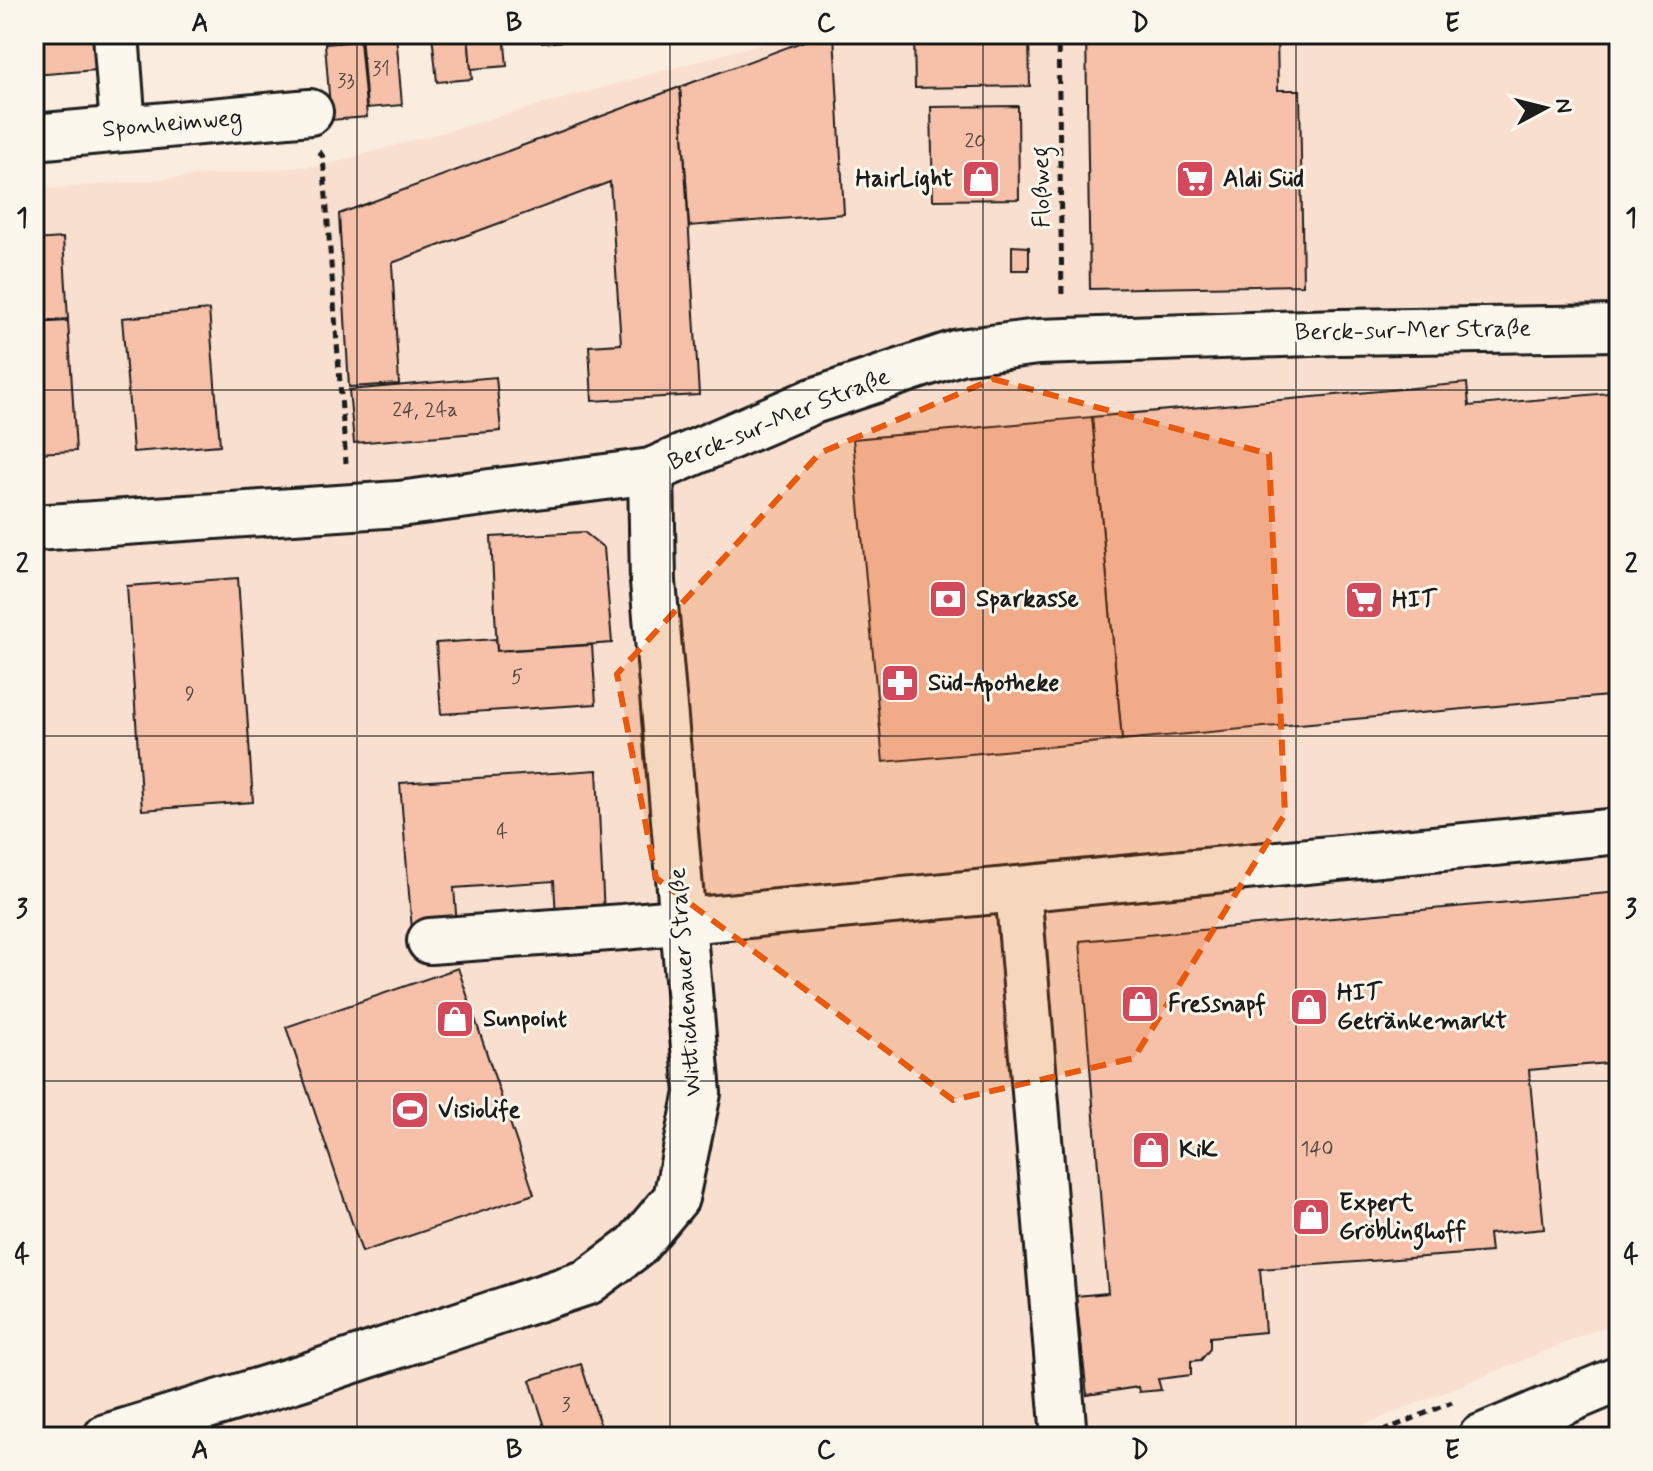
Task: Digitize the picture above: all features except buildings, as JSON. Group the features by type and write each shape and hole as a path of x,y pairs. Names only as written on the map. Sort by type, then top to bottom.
{"street":[{"path":"116,34 123,127"},
{"name":"Sponheimweg","path":"34,137 302,113"},
{"name":"Berck-sur-Mer Straße","path":"34,528 414,502 651,471 813,401 959,352 1063,340 1619,328"},
{"name":"Wittichenauer Straße","path":"106,1437 303,1377 588,1282 636,1246 676,1198 698,1093 653,582 651,471"},
{"path":"430,941 683,921 1619,831"},
{"path":"1018,889 1064,1437"},
{"path":"1481,1437 1619,1379"}],"path":[{"name":"Floßweg","path":"1058,34 1063,340"},
{"path":"302,113 323,157 349,508"}],"highlighted area":[{"path":"993,379 1269,454 1285,814 1134,1058 953,1100 656,878 617,674 820,453"}],"shaded area":[{"path":"796,34 1613,34 1609,369 1619,371 1619,1321 1334,1437 34,1437 34,190 325,165"}],"place":[{"name":"HairLight","path":"981,179"},
{"name":"Aldi Süd","path":"1195,179"},
{"name":"Sparkasse","path":"948,599"},
{"name":"HIT","path":"1364,600"},
{"name":"Süd-Apotheke","path":"900,683"},
{"name":"Fressnapf","path":"1140,1004"},
{"name":"HIT Getränkemarkt","path":"1309,1007"},
{"name":"Sunpoint","path":"455,1019"},
{"name":"Visiolife","path":"410,1110"},
{"name":"KiK","path":"1151,1150"},
{"name":"Expert Gröblinghoff","path":"1311,1217"}]}
